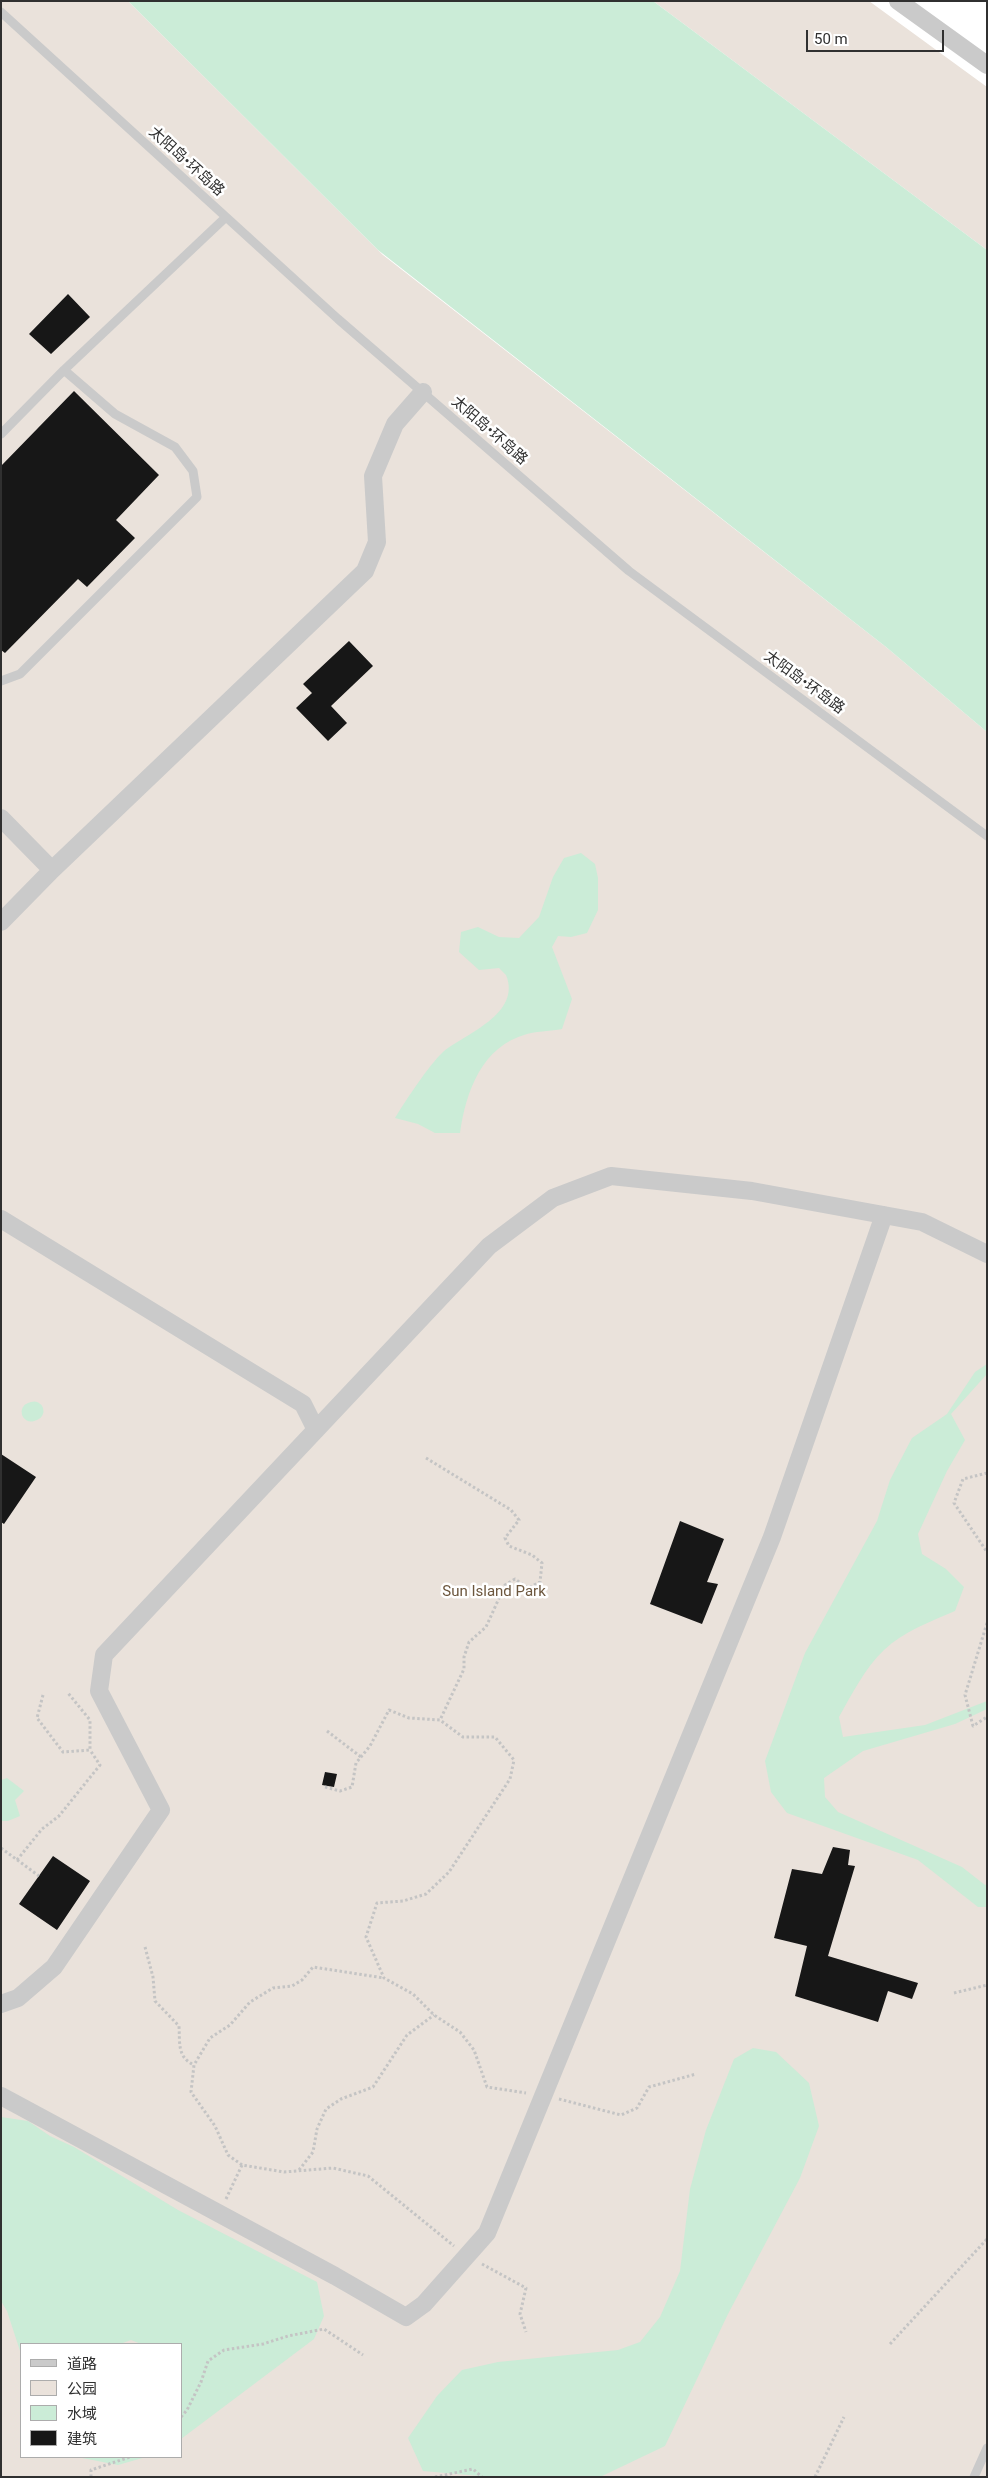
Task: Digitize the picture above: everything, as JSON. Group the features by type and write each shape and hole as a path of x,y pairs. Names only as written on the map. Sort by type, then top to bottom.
{"street":[{"path":"898,1 987,65"},
{"path":"1,922 52,870 365,571 377,542 373,476 394,424 423,392"},
{"path":"1,818 52,870"},
{"path":"1,2004 18,1998 54,1967 161,1810 99,1690 104,1655 489,1246 554,1198 611,1176 744,1190 922,1222 987,1254"},
{"path":"1,2096 220,2214 406,2318 424,2304 487,2233 772,1537 884,1215"},
{"path":"1,1219 302,1404 316,1430"}],"lane":[{"name":"太阳岛•环岛路","path":"1,12 226,217 629,571 987,836"},
{"path":"1,434 64,370 226,217"},
{"path":"1,681 20,674 197,497 193,471 175,447 114,414 64,370"},
{"path":"974,2477 987,2448"}],"path":[{"path":"426,1458 511,1510 519,1520 506,1538 509,1546 532,1555 542,1563 540,1582 528,1588 515,1579 505,1585 486,1627 469,1642 464,1658 464,1669 440,1720"},
{"path":"987,1472 963,1479 954,1502 987,1552"},
{"path":"987,1623 965,1694 974,1726 987,1717"},
{"path":"17,1860 42,1829 59,1816 100,1765 90,1750 90,1720 68,1693"},
{"path":"42,1695 37,1718 63,1752 90,1750"},
{"path":"325,1787 340,1791 352,1787 356,1763 370,1746 390,1710 409,1718 440,1720 463,1737 495,1737 514,1760 510,1779 449,1872 426,1894 403,1901 377,1903 366,1937 384,1978"},
{"path":"327,1731 361,1757"},
{"path":"1,1848 39,1876"},
{"path":"145,1947 153,1977 155,2001 180,2026 180,2052 187,2062 194,2065"},
{"path":"526,2332 520,2314 526,2288 467,2256 368,2176 333,2168 284,2172 242,2165 228,2155 214,2126 192,2092 194,2065 210,2038 230,2025 250,2002 273,1988 292,1986 302,1980 313,1967 384,1978 413,1994 434,2015 460,2032 474,2050 487,2087 543,2095 621,2115 637,2108 649,2087 696,2074"},
{"path":"954,1993 987,1985"},
{"path":"299,2171 313,2152 317,2129 326,2109 341,2099 373,2087 407,2035 434,2015"},
{"path":"220,2214 242,2165"},
{"path":"890,2344 987,2239"},
{"path":"182,2416 187,2410 201,2382 208,2361 224,2350 263,2344 324,2328 363,2355"},
{"path":"815,2477 844,2417"},
{"path":"91,2477 91,2470 127,2458"},
{"path":"435,2477 473,2469 482,2477"}],"green space":[{"name":"Sun Island Park","path":"1,1 128,1 383,255 886,647 987,732 987,2477 1,2477"},
{"path":"653,1 869,1 987,87 987,250"}],"water":[{"path":"128,1 653,1 987,250 987,732 886,647 378,250"},
{"path":"581,853 595,864 598,878 598,910 587,933 571,937 558,936 552,947 572,999 562,1029 527,1034 511,1040 498,1049 479,1072 472,1086 460,1133 435,1133 418,1124 395,1118 437,1058 489,1021 499,1012 506,1001 509,989 506,975 499,968 479,970 459,952 461,932 478,927 499,937 519,938 539,917 553,877 564,858"},
{"path":"987,1364 987,1374 951,1414 965,1440 947,1471 918,1534 922,1554 946,1569 964,1587 955,1611 909,1632 884,1650 865,1673 839,1717 843,1737 925,1725 987,1701 987,1709 955,1724 863,1751 824,1778 825,1797 838,1812 962,1867 985,1885 987,1884 987,1907 978,1907 918,1860 787,1813 771,1792 765,1761 805,1653 877,1521 890,1480 912,1438 947,1414 975,1372"},
{"path":"7,1778 24,1791 15,1800 20,1816 8,1821 1,1821 1,1780"},
{"path":"753,2048 776,2052 809,2083 819,2126 800,2178 728,2314 665,2446 600,2477 491,2477 423,2471 408,2438 437,2396 462,2370 498,2362 618,2350 640,2342 660,2317 680,2271 690,2189 706,2130 734,2059"},
{"path":"1,2117 28,2121 50,2136 74,2147 178,2210 317,2282 324,2316 314,2339 182,2438 182,2343 138,2343 131,2340 123,2343 20,2343 20,2351 7,2311 1,2301"},
{"path":"82,2458 142,2458 118,2465"}],"building":[{"path":"68,294 90,317 51,354 29,334"},
{"path":"74,391 159,475 116,520 135,538 87,587 78,579 5,653 1,650 1,466"},
{"path":"349,641 373,666 331,706 347,723 328,741 296,708 312,693 303,684"},
{"path":"1,1454 36,1477 4,1524 1,1522"},
{"path":"680,1521 724,1539 707,1582 718,1584 702,1624 650,1604"},
{"path":"325,1772 337,1774 334,1787 322,1785"},
{"path":"833,1847 850,1850 848,1865 855,1866 828,1956 918,1983 912,1999 888,1991 878,2022 795,1996 807,1946 774,1938 792,1869 822,1874"},
{"path":"53,1856 90,1881 57,1930 19,1904"}]}
